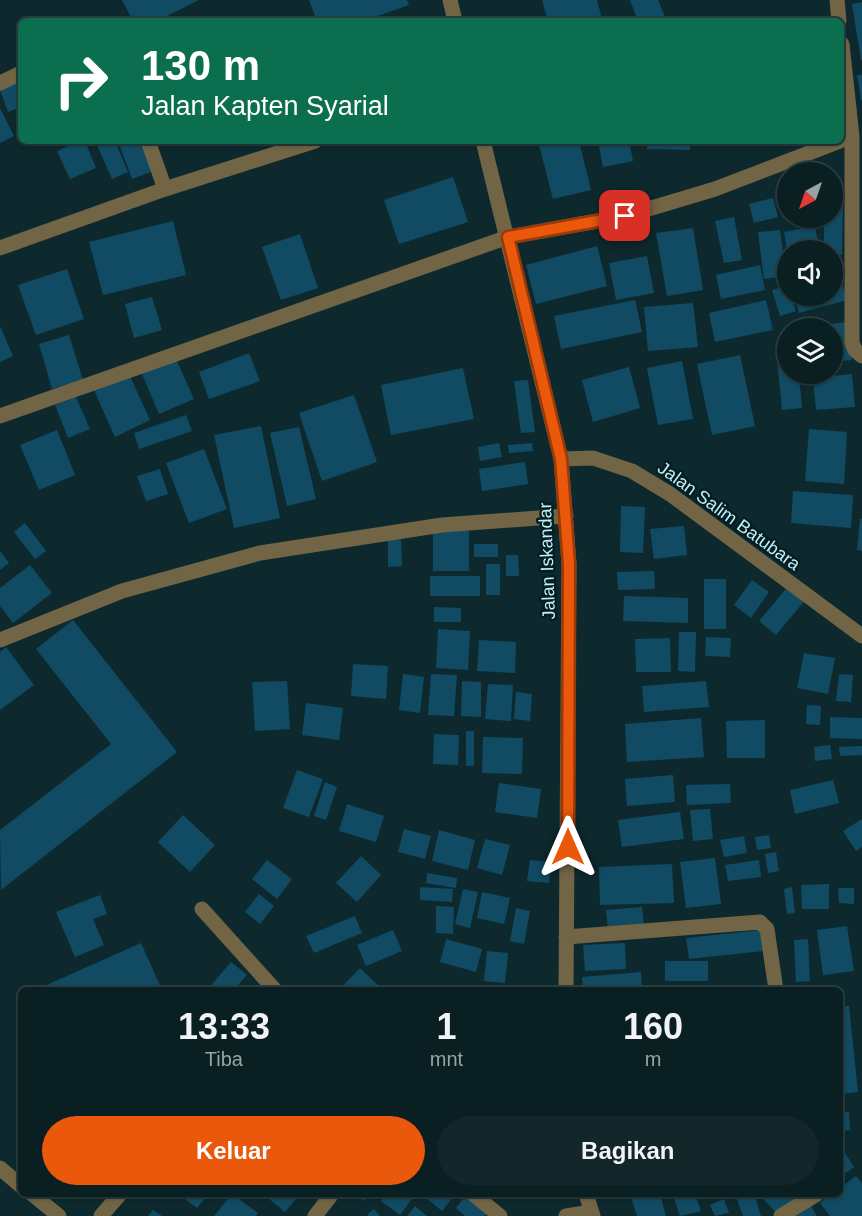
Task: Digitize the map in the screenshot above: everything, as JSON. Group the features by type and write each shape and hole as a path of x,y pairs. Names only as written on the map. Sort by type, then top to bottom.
{"street":[{"path":"450,0 454,18"},
{"path":"837,0 839,18"},
{"path":"844,71 849,138 852,344 862,356"},
{"path":"0,83 18,75"},
{"path":"149,144 165,189"},
{"path":"0,248 165,189 306,144"},
{"name":"Jalan Iskandar","path":"484,144 561,459 569,575 566,987"},
{"path":"0,416 508,237 625,216 715,189 833,144"},
{"name":"Jalan Salim Batubara","path":"561,459 593,458 632,471 670,494 862,636"},
{"path":"0,640 122,591 260,553 442,525 566,516"},
{"path":"202,909 272,987"},
{"path":"566,937 757,921 767,929 776,987"},
{"path":"0,1168 18,1183"},
{"path":"36,1197 59,1216"},
{"path":"101,1216 117,1197"},
{"path":"315,1216 330,1197"},
{"path":"477,1197 500,1216"},
{"path":"566,1216 592,1214 587,1197"},
{"path":"781,1216 812,1197"}],"building":[{"path":"122,0 199,0 163,18 131,18"},
{"path":"309,0 407,0 409,5 372,18 316,18"},
{"path":"542,0 597,0 602,18 547,18"},
{"path":"630,0 658,0 666,18 637,18"},
{"path":"862,2 862,60 861,60 852,4"},
{"path":"857,75 862,75 862,100 861,100"},
{"path":"18,81 18,108 8,112 0,90"},
{"path":"0,108 14,136 0,143"},
{"path":"73,144 86,144 96,168 70,179 57,151"},
{"path":"96,144 116,144 128,172 112,179"},
{"path":"119,144 146,144 156,170 132,179"},
{"path":"539,144 580,144 591,190 553,199"},
{"path":"599,144 630,144 633,161 603,167"},
{"path":"647,144 690,144 690,150 647,149"},
{"path":"453,177 468,222 399,244 384,200"},
{"path":"773,198 777,217 754,223 749,204"},
{"path":"734,217 742,260 724,263 715,221"},
{"path":"173,221 186,275 103,295 89,242"},
{"path":"693,228 703,290 667,296 656,233"},
{"path":"815,228 817,240 785,240 784,232"},
{"path":"824,228 843,228 842,240 824,240"},
{"path":"780,230 781,240 777,240 777,277 764,279 758,232"},
{"path":"300,234 318,288 281,300 262,247"},
{"path":"597,246 607,286 536,304 526,265"},
{"path":"647,256 654,293 616,300 609,263"},
{"path":"760,265 765,290 721,299 716,275"},
{"path":"67,269 84,319 36,335 18,285"},
{"path":"843,286 847,300 843,301"},
{"path":"777,288 777,306 794,306 796,311 780,316 772,290"},
{"path":"152,297 162,330 134,338 125,304"},
{"path":"635,300 642,332 561,349 554,316"},
{"path":"766,300 773,330 715,342 709,313"},
{"path":"693,303 698,347 648,351 644,307"},
{"path":"797,306 825,306 799,313"},
{"path":"843,322 847,322 852,360 843,361"},
{"path":"0,326 13,356 0,362"},
{"path":"69,335 83,380 52,389 39,344"},
{"path":"249,353 260,381 209,399 199,372"},
{"path":"740,355 755,426 712,435 697,364"},
{"path":"176,359 194,399 159,414 142,374"},
{"path":"682,361 693,419 658,425 647,368"},
{"path":"629,367 640,408 593,422 582,380"},
{"path":"463,368 474,419 391,435 381,385"},
{"path":"129,374 150,420 115,437 94,390"},
{"path":"852,374 855,407 816,410 814,384 843,384 843,375"},
{"path":"528,380 535,432 521,433 514,381"},
{"path":"779,384 800,384 802,408 782,410"},
{"path":"354,395 377,462 322,481 299,413"},
{"path":"76,397 90,429 68,438 55,405"},
{"path":"186,415 192,431 139,449 134,433"},
{"path":"261,426 280,518 234,528 214,435"},
{"path":"299,427 316,499 287,506 270,433"},
{"path":"809,429 847,432 844,484 805,481"},
{"path":"57,430 75,475 39,490 20,445"},
{"path":"499,443 502,457 480,461 478,447"},
{"path":"532,443 533,451 509,453 508,445"},
{"path":"204,449 227,509 189,523 166,463"},
{"path":"525,462 528,484 482,491 479,469"},
{"path":"160,469 168,494 146,501 137,476"},
{"path":"793,491 853,495 851,528 791,523"},
{"path":"621,506 645,507 643,553 620,552"},
{"path":"860,518 862,519 862,551 857,550"},
{"path":"25,523 46,551 35,559 14,532"},
{"path":"684,526 687,555 654,559 650,529"},
{"path":"433,530 469,531 469,571 433,571"},
{"path":"401,539 402,566 388,567 388,540"},
{"path":"474,544 498,544 498,557 474,557"},
{"path":"0,551 9,563 0,570"},
{"path":"506,555 518,555 519,576 506,576"},
{"path":"486,564 500,564 500,595 486,595"},
{"path":"30,565 52,593 13,623 0,606 0,588"},
{"path":"654,571 655,589 618,590 617,572"},
{"path":"430,576 480,576 480,596 430,596"},
{"path":"704,579 726,579 726,629 704,629"},
{"path":"752,580 769,592 751,618 734,605"},
{"path":"790,584 807,598 776,635 759,621"},
{"path":"624,596 688,598 688,623 623,621"},
{"path":"434,607 461,608 461,622 434,622"},
{"path":"73,620 177,752 1,890 0,830 111,744 36,649"},
{"path":"438,629 470,631 468,670 436,668"},
{"path":"679,632 696,632 695,672 678,671"},
{"path":"706,637 731,638 730,657 705,656"},
{"path":"670,638 671,672 636,672 635,639"},
{"path":"479,640 516,642 515,673 477,671"},
{"path":"6,647 34,685 0,710 0,652"},
{"path":"804,653 835,658 828,694 797,688"},
{"path":"353,664 388,666 386,699 351,696"},
{"path":"403,674 424,677 420,713 399,710"},
{"path":"431,674 457,675 454,716 428,715"},
{"path":"839,674 853,675 851,702 836,701"},
{"path":"287,681 290,729 255,731 252,682"},
{"path":"462,681 481,682 481,717 461,716"},
{"path":"706,681 709,707 644,712 642,686"},
{"path":"488,684 513,685 511,721 485,719"},
{"path":"516,692 532,694 530,721 514,719"},
{"path":"306,703 343,708 339,740 302,735"},
{"path":"807,705 821,706 820,725 806,724"},
{"path":"830,717 862,718 862,739 830,738"},
{"path":"701,718 704,757 627,762 625,724"},
{"path":"765,720 765,758 727,758 726,721"},
{"path":"466,731 474,731 474,766 466,766"},
{"path":"434,734 459,735 458,765 433,764"},
{"path":"483,737 523,738 522,774 482,773"},
{"path":"830,745 832,759 815,761 814,747"},
{"path":"862,746 862,755 840,756 839,747"},
{"path":"297,770 323,779 309,817 283,808"},
{"path":"673,775 675,802 627,806 625,779"},
{"path":"833,780 839,803 795,814 790,790"},
{"path":"325,782 337,787 326,820 314,816"},
{"path":"499,783 541,789 537,818 495,812"},
{"path":"730,784 731,803 687,805 686,785"},
{"path":"347,804 384,816 376,842 339,831"},
{"path":"710,809 713,839 693,841 690,810"},
{"path":"680,812 684,839 622,847 618,820"},
{"path":"183,815 215,845 190,872 158,842"},
{"path":"862,819 862,847 856,851 843,831"},
{"path":"404,829 431,836 425,859 398,852"},
{"path":"439,830 475,840 468,870 432,861"},
{"path":"769,835 771,848 757,850 755,837"},
{"path":"744,836 747,853 724,857 720,840"},
{"path":"485,839 510,845 502,875 477,868"},
{"path":"776,852 779,871 768,873 765,854"},
{"path":"361,856 381,875 357,902 336,883"},
{"path":"715,858 721,904 686,908 680,862"},
{"path":"267,860 292,879 277,899 252,879"},
{"path":"530,860 551,862 549,883 527,881"},
{"path":"759,860 761,877 728,881 725,865"},
{"path":"672,864 674,903 600,905 599,867"},
{"path":"427,873 457,878 456,888 426,883"},
{"path":"829,884 829,909 802,909 801,885"},
{"path":"420,887 453,889 452,902 420,900"},
{"path":"792,887 795,913 787,914 784,889"},
{"path":"838,888 854,888 854,904 839,903"},
{"path":"463,889 478,892 470,928 455,924"},
{"path":"482,892 510,898 504,924 477,918"},
{"path":"259,894 274,906 260,924 245,912"},
{"path":"100,895 107,914 93,919 104,945 75,957 56,912"},
{"path":"436,906 454,907 453,934 436,933"},
{"path":"642,907 644,927 608,930 606,910"},
{"path":"516,908 530,911 524,944 510,941"},
{"path":"355,916 362,933 314,953 306,936"},
{"path":"847,926 854,971 823,975 817,930"},
{"path":"393,930 402,951 366,966 357,945"},
{"path":"760,930 763,951 689,959 686,938"},
{"path":"446,939 482,949 476,972 440,962"},
{"path":"808,939 810,981 796,982 794,940"},
{"path":"141,943 161,987 42,987"},
{"path":"625,943 626,969 585,971 583,945"},
{"path":"487,951 508,953 505,983 484,981"},
{"path":"665,961 708,961 708,981 665,981"},
{"path":"231,962 247,975 237,987 210,987"},
{"path":"360,968 380,987 342,987"},
{"path":"641,972 642,987 583,987 582,977"},
{"path":"843,1006 849,1006 858,1092 843,1094"},
{"path":"849,1112 850,1130 843,1131 843,1113"},
{"path":"843,1150 854,1167 843,1175"},
{"path":"856,1176 862,1183 862,1216 830,1216 820,1203 828,1197 843,1197 843,1186"},
{"path":"182,1197 206,1197 197,1208"},
{"path":"230,1197 236,1197 258,1213 256,1216 214,1216"},
{"path":"267,1197 298,1197 285,1212"},
{"path":"383,1197 409,1197 412,1199 400,1215 381,1201"},
{"path":"425,1197 453,1197 442,1211"},
{"path":"465,1197 470,1197 488,1212 485,1216 465,1216 456,1208"},
{"path":"631,1197 661,1197 666,1216 637,1216"},
{"path":"696,1197 701,1211 680,1216 674,1198"},
{"path":"736,1197 755,1197 761,1216 743,1216"},
{"path":"762,1197 799,1197 778,1215"},
{"path":"724,1199 729,1213 715,1216 710,1205"},
{"path":"415,1206 427,1216 407,1216"},
{"path":"811,1206 817,1216 796,1216"},
{"path":"374,1209 380,1216 367,1215"},
{"path":"153,1210 162,1216 148,1216"}],"route":[{"path":"568,847 569,564 561,459 508,237 625,216"}]}
